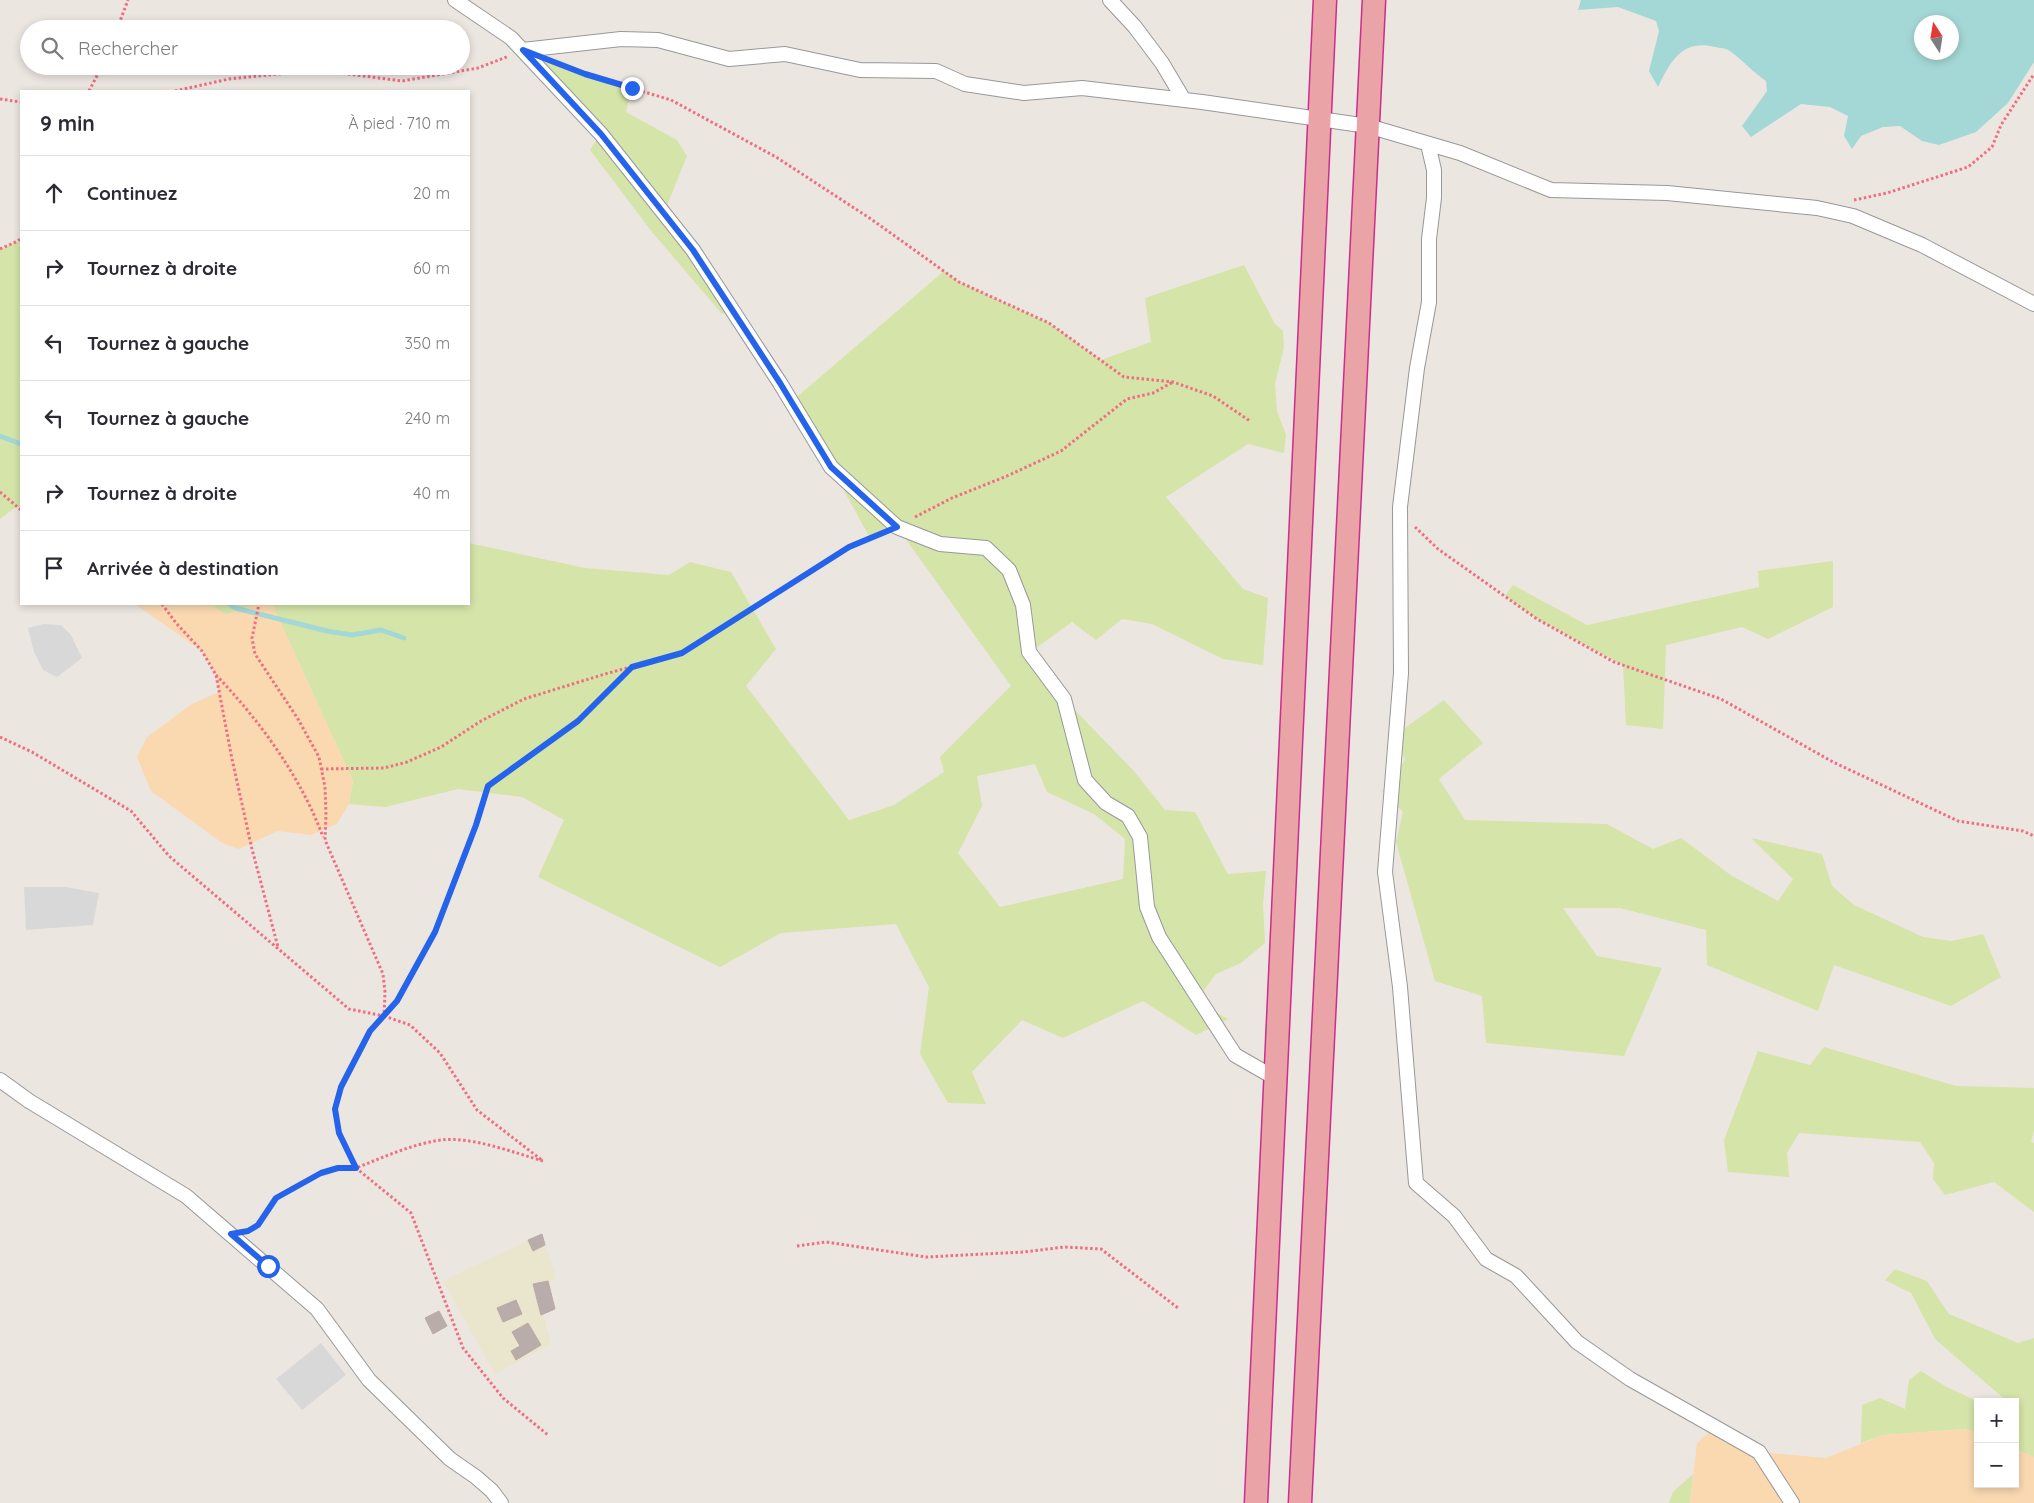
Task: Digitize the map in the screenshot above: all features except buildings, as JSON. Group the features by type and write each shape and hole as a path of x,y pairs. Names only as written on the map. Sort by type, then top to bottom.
{"highway":[{"path":"1256,1503 1325,0"},
{"path":"1300,1503 1374,0"}],"street":[{"path":"456,0 511,38 601,134 693,250 780,383 831,467 897,527 940,544 986,548 1008,570 1024,606 1029,652 1064,699 1085,780 1106,803 1128,816 1140,837 1147,907 1159,937 1235,1055 1275,1078"},
{"path":"1110,0 1135,27 1162,63 1184,100"},
{"path":"523,50 621,39 658,40 729,59 785,54 860,70 936,71 965,84 1024,93 1082,88 1320,118 1368,126 1460,153 1551,190 1667,193 1816,208 1853,216 1922,245 2034,304"},
{"path":"1428,144 1434,170 1434,198 1429,239 1428,302 1417,368 1400,507 1401,673 1385,872 1400,987 1416,1183 1454,1216 1486,1259 1516,1276 1577,1342 1630,1379 1759,1452 1792,1503"},
{"path":"0,1080 29,1101 186,1196 317,1309 370,1380 450,1460 476,1477 501,1503"}],"path":[{"path":"120,20 128,0"},
{"path":"470,69 523,50 585,74 671,100 776,157 871,219 959,282 1049,323 1124,377 1173,382 1213,396 1250,421"},
{"path":"1852,200 1888,193 1968,167 1992,147 2001,125 2034,74"},
{"path":"90,90 97,75"},
{"path":"180,90 229,79 269,75"},
{"path":"356,75 402,81 437,75"},
{"path":"0,99 20,102"},
{"path":"0,249 20,239"},
{"path":"321,769 384,768 407,762 441,747 481,721 524,699 682,653 849,547 897,527 952,498 1007,476 1061,451 1127,399 1153,393 1173,382"},
{"path":"0,492 20,509"},
{"path":"1400,507 1410,522 1438,549 1537,620 1614,662 1722,699 1833,762 1958,821 2023,830 2034,836"},
{"path":"163,605 176,623 202,651 216,675 244,705 270,740 312,808 324,840 383,974 386,992 384,1016"},
{"path":"259,605 252,638 255,654 298,719 319,757 325,787 326,815 324,840"},
{"path":"548,1435 504,1398 463,1348 411,1213 356,1168 339,1133 335,1109 341,1087 370,1031 397,1001 435,932 476,825 488,786 578,721 632,667"},
{"path":"216,675 250,840 279,948"},
{"path":"0,737 32,752 131,811 170,856 349,1009 384,1016 410,1025 440,1053 477,1110 543,1161 482,1143 443,1140 408,1148 356,1168 338,1168 321,1173 276,1198 258,1225 248,1231 231,1234"},
{"path":"797,1246 826,1242 926,1257 1024,1252 1064,1247 1101,1249 1178,1308"}],"shaded area":[{"path":"44,624 61,625 71,635 82,658 57,677 43,670 34,652 28,628"},
{"path":"24,887 66,887 99,893 93,925 26,930"},
{"path":"542,1234 556,1278 549,1281 555,1309 543,1314 551,1344 495,1374 443,1281"},
{"path":"321,1343 346,1375 302,1410 276,1379"}],"green space":[{"path":"523,50 585,74 632,88 626,112 677,140 687,156 664,213 731,308 722,314 652,232 590,150 600,134"},
{"path":"20,240 20,509 17,506 0,519 0,249"},
{"path":"1244,265 1275,324 1283,331 1284,347 1275,384 1277,411 1286,435 1284,453 1248,444 1166,497 1243,589 1268,598 1263,665 1223,659 1152,624 1122,619 1096,640 1072,622 1029,653 1064,699 1134,771 1165,810 1195,812 1228,874 1266,871 1263,903 1265,943 1241,963 1216,974 1196,1001 1228,1019 1196,1035 1143,1001 1063,1038 1022,1020 972,1072 986,1104 948,1103 920,1054 929,987 896,924 781,933 720,967 538,877 564,820 522,797 458,789 385,807 349,804 353,781 272,605 470,605 470,543 585,568 669,575 690,562 731,572 776,649 746,686 849,820 894,805 944,772 940,757 1011,686 897,527 870,538 831,467 791,402 944,271 959,282 1049,323 1101,360 1151,342 1145,298","holes":["1035,764 1047,792 1094,814 1125,839 1123,879 1000,907 958,853 982,806 977,776"]},
{"path":"1833,561 1833,607 1768,639 1742,627 1666,645 1663,729 1626,725 1623,665 1537,619 1505,596 1513,585 1587,625 1759,587 1758,571"},
{"path":"211,605 251,605 226,615"},
{"path":"1444,700 1483,743 1439,779 1465,820 1607,824 1653,849 1681,838 1732,876 1778,901 1793,879 1751,838 1822,854 1832,886 1854,905 1923,937 1952,941 1983,934 2001,977 1951,1006 1834,965 1818,1011 1707,965 1706,930 1620,908 1563,908 1597,956 1662,968 1624,1056 1486,1043 1482,996 1435,981 1396,842 1403,812 1382,791 1405,760 1395,735"},
{"path":"1824,1047 1956,1086 2034,1088 2034,1130 2031,1142 2034,1143 2034,1212 1994,1182 1945,1195 1933,1179 1934,1163 1920,1142 1799,1133 1787,1153 1789,1177 1728,1172 1724,1140 1758,1051 1810,1065"},
{"path":"1895,1269 1927,1281 1949,1314 2018,1343 2034,1338 2034,1457 2019,1451 2019,1398 2003,1398 1935,1339 1911,1293 1885,1280"},
{"path":"1921,1371 1945,1386 1974,1400 1974,1432 1965,1429 1883,1435 1861,1443 1862,1405 1880,1398 1905,1409 1909,1380"},
{"path":"1693,1474 1690,1503 1669,1503 1673,1492"}],"sand":[{"path":"136,605 211,605 226,615 251,605 272,605 353,781 349,804 337,824 311,835 278,831 239,849 222,843 151,791 137,757 147,737 192,704 219,692 216,675 202,651"},
{"path":"1715,1427 1759,1452 1826,1458 1883,1435 1965,1429 1974,1432 1974,1488 2019,1488 2019,1451 2034,1457 2034,1503 1690,1503 1697,1443"}],"water":[{"path":"1581,0 2034,0 2034,62 2008,103 1976,132 1939,145 1922,141 1900,126 1883,127 1861,136 1852,149 1844,136 1848,116 1830,107 1801,104 1751,137 1742,126 1767,91 1766,81 1727,49 1704,45 1694,46 1679,54 1658,87 1649,71 1659,31 1656,21 1618,7 1578,10"}],"waterway":[{"path":"0,436 20,444"},
{"path":"230,605 235,608 327,631 352,635 381,630 404,638"}],"route":[{"path":"268,1266 231,1234 248,1231 258,1225 276,1198 321,1173 338,1168 356,1168 339,1133 335,1109 341,1087 370,1031 397,1001 435,932 476,825 488,786 578,721 632,667 682,653 849,547 897,527 831,467 780,383 693,250 601,134 523,50 585,74 632,88"}]}
